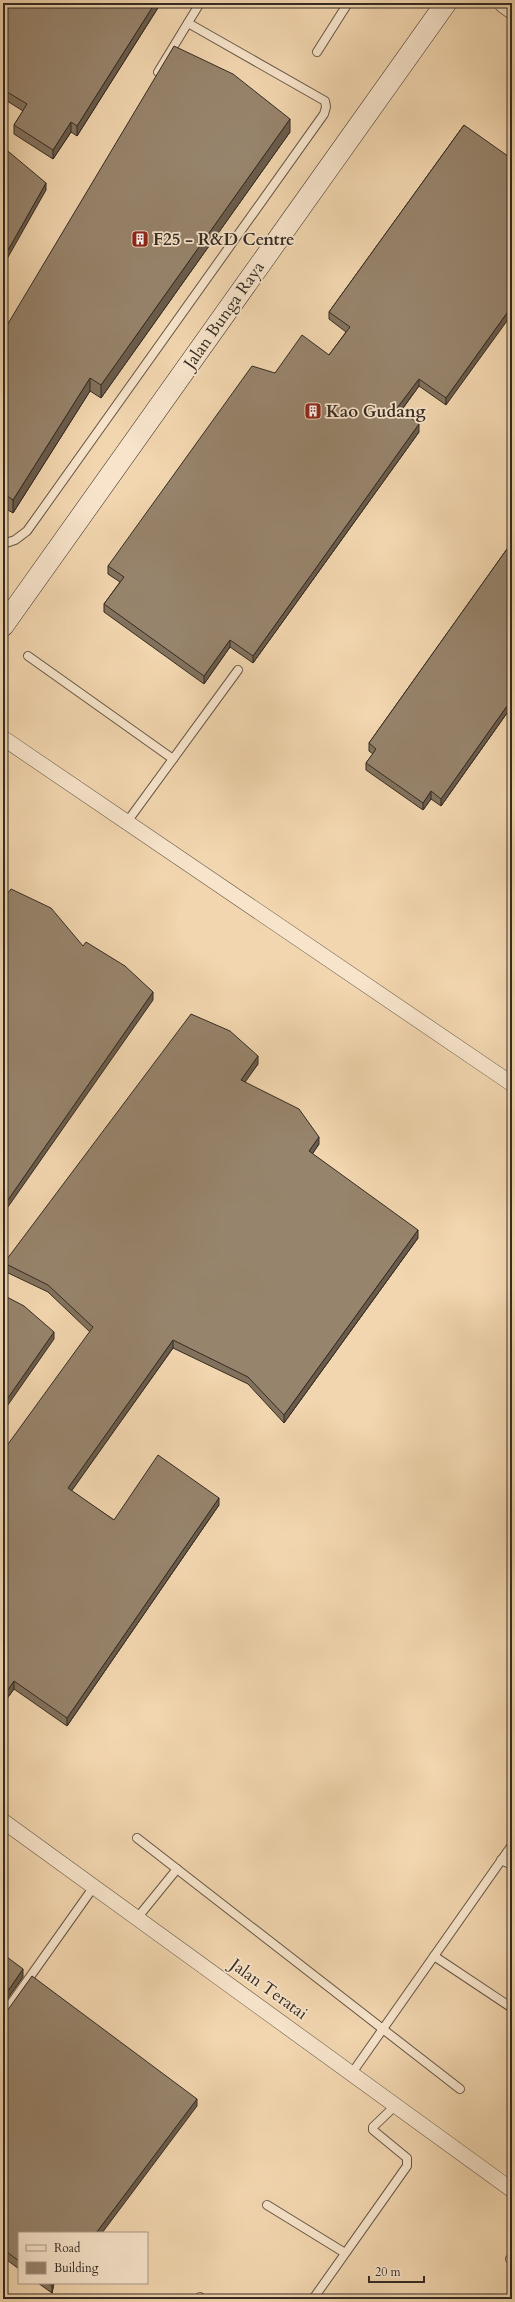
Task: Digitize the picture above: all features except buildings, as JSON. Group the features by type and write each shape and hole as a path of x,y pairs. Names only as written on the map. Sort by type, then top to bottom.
{"street":[{"name":"Jalan Bunga Raya","path":"3,626 446,3"},
{"path":"505,3 512,8"},
{"path":"3,738 512,1084"},
{"name":"Jalan Teratai","path":"3,1821 94,1885 512,2190"}],"lane":[{"path":"158,72 200,3"},
{"path":"318,52 348,3"},
{"path":"3,544 15,540 27,531 324,114 326,107 325,101 188,23"},
{"path":"28,656 173,760"},
{"path":"127,822 238,670"},
{"path":"137,1838 383,2027 460,2089"},
{"path":"352,2073 512,1845"},
{"path":"501,1860 512,1865"},
{"path":"138,1917 177,1869"},
{"path":"3,2015 94,1885"},
{"path":"434,1956 512,2008"},
{"path":"313,2299 407,2166 407,2158 373,2130 373,2127 396,2105"},
{"path":"267,2205 345,2252"}],"place":[{"name":"F25 - R&D Centre","path":"140,239"},
{"name":"Kao Gudang","path":"313,411"}]}
